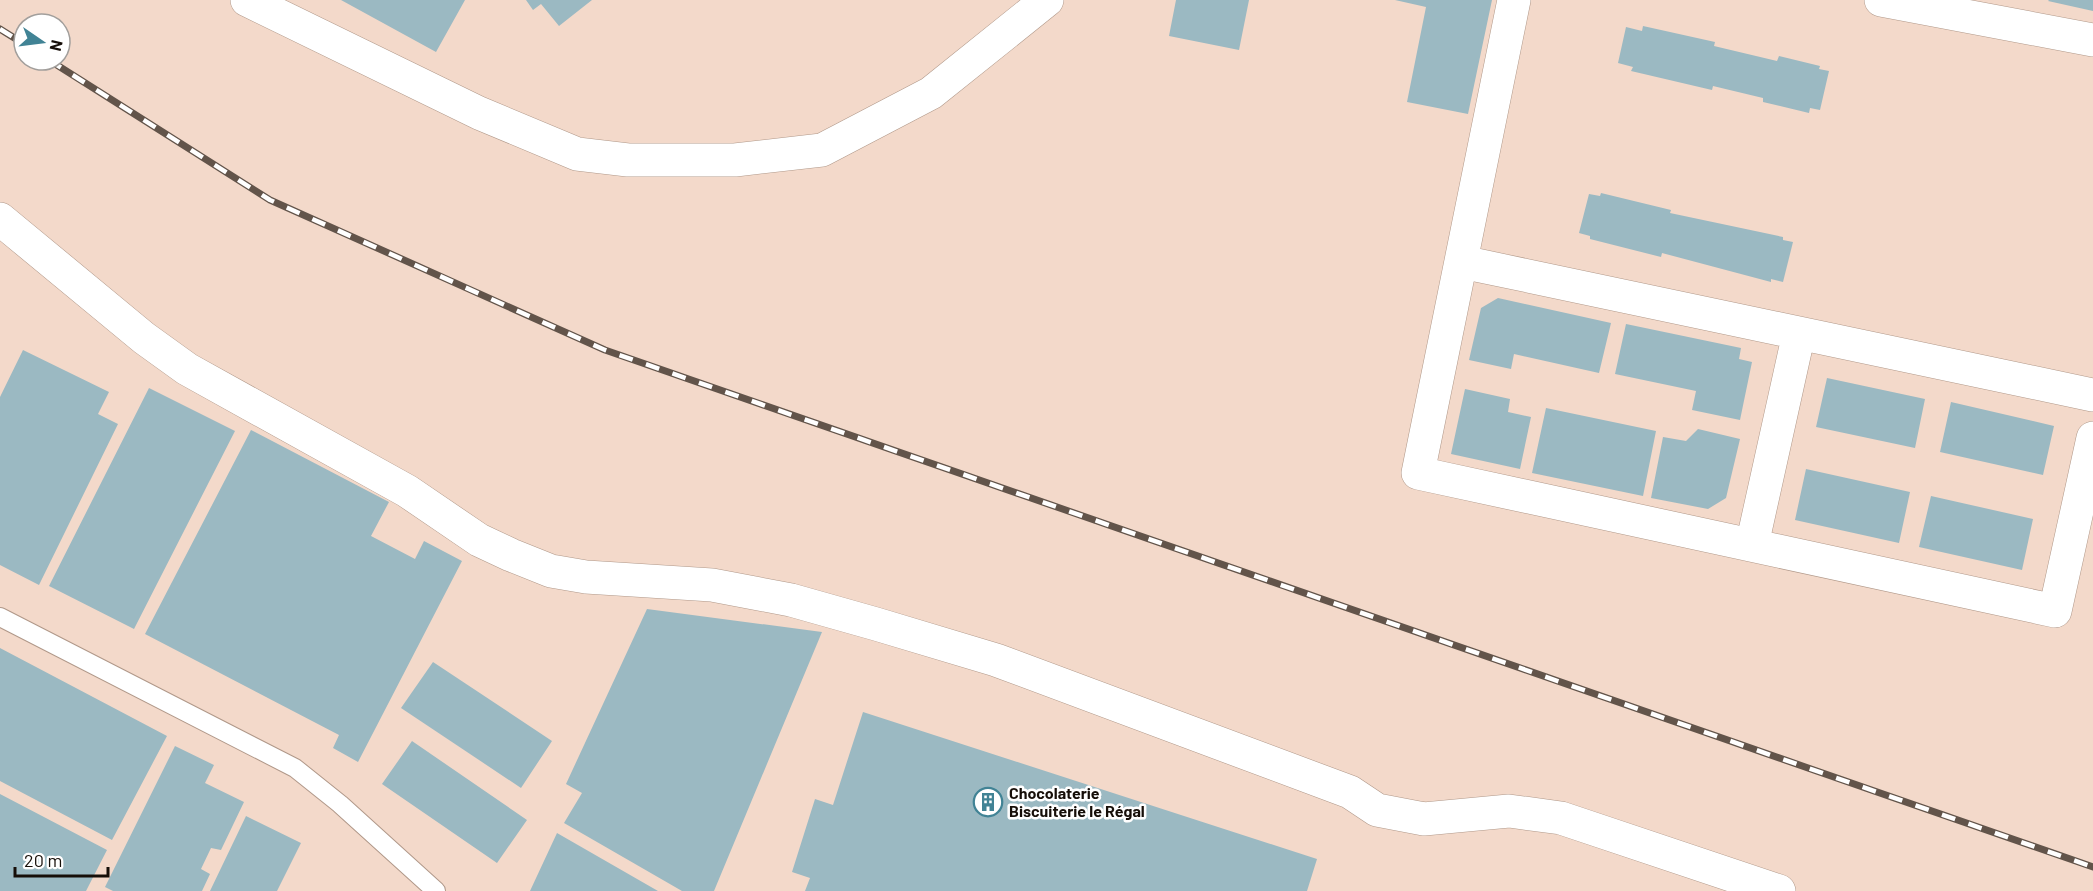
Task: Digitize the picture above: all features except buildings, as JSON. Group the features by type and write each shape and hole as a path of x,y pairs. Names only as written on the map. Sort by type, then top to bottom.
{"street":[{"path":"247,0 479,113 576,154 628,160 735,160 822,150 931,93 1047,0"},
{"path":"1514,0 1418,473 2055,611 2093,438"},
{"path":"1881,0 2093,40"},
{"path":"0,219 144,338 187,369 407,491 479,540 541,567 586,578 712,585 791,600 996,660 1350,792 1377,810 1424,819 1509,811 1561,818 1779,891"},
{"path":"1462,262 2093,395"},
{"path":"1752,545 1799,333"}],"lane":[{"path":"0,617 295,768 340,804 436,891"}],"railway":[{"path":"0,29 12,36"},
{"path":"68,72 270,200 605,350 2093,867"}],"place":[{"name":"Chocolaterie Biscuiterie le Régal","path":"988,802"}]}
